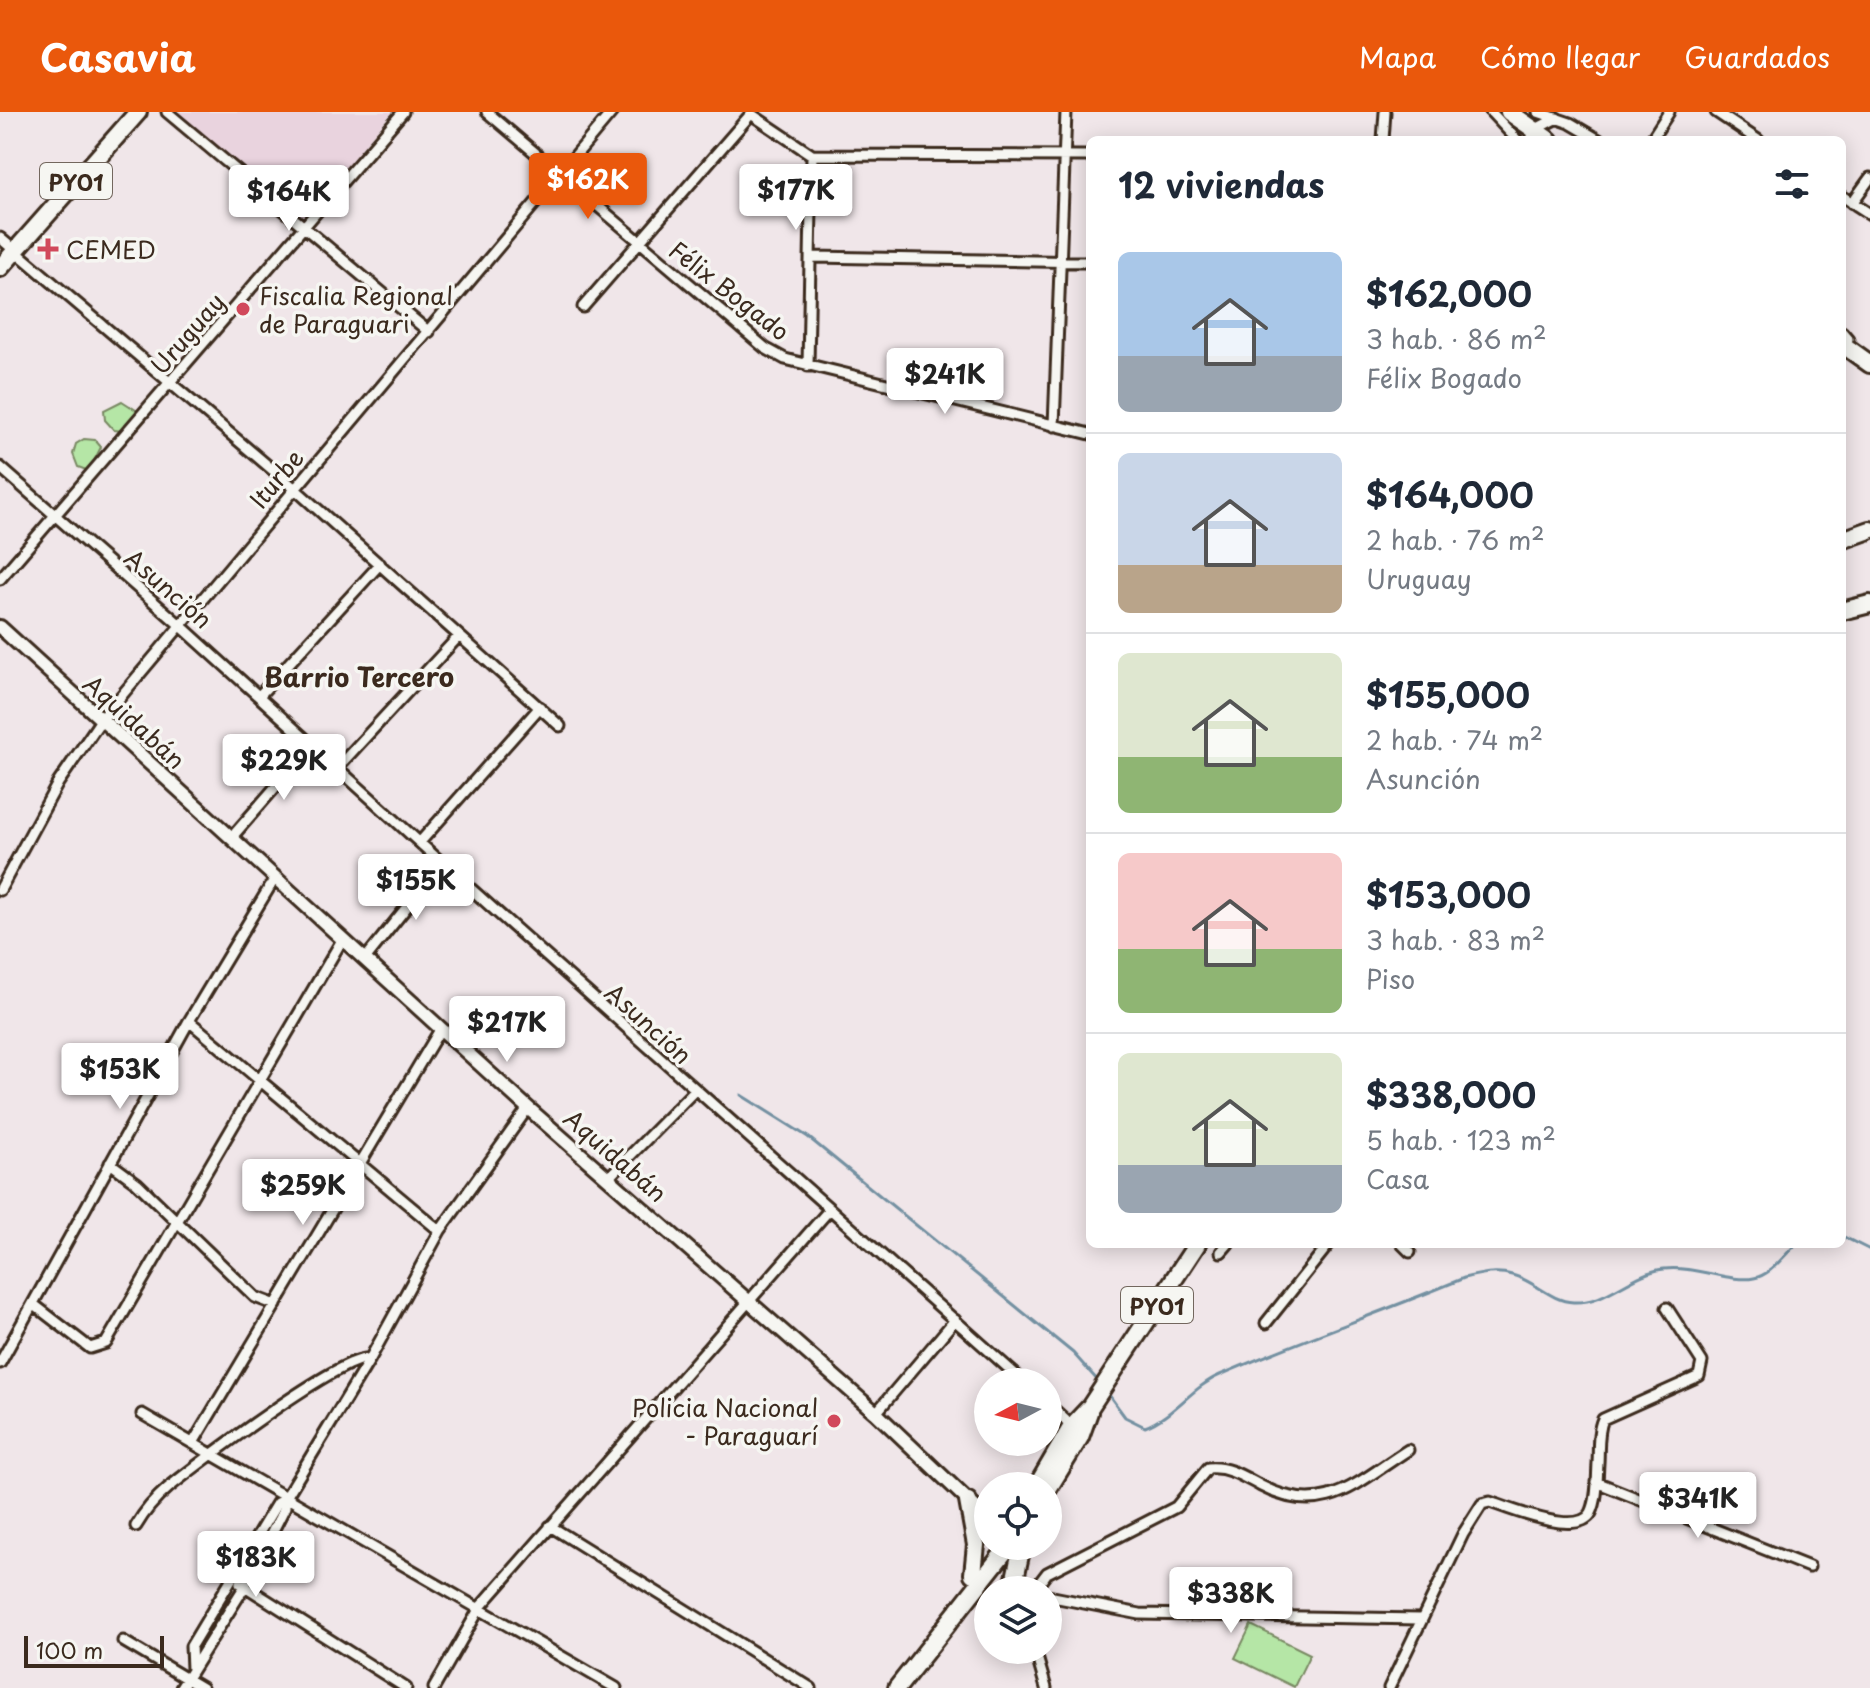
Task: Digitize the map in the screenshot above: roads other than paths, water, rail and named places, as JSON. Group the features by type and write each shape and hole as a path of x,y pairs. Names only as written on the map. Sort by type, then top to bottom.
{"highway":[{"name":"PY01","path":"0,268 138,112"},
{"path":"1494,112 1528,136"},
{"path":"1509,112 1528,136"},
{"path":"1846,342 1868,360"},
{"path":"1846,610 1870,604"},
{"name":"PY01","path":"1045,1472 1072,1426 1090,1407 1194,1248"},
{"name":"PY01","path":"1058,1472 1080,1437 1090,1407"},
{"path":"973,1574 974,1555"},
{"path":"887,1688 973,1574 989,1560"},
{"path":"897,1688 994,1560"},
{"path":"965,1602 974,1598"}],"street":[{"path":"167,112 307,226 429,332"},
{"name":"Uruguay","path":"0,579 57,517 403,112"},
{"name":"Félix Bogado","path":"487,112 765,348 808,366 1086,433"},
{"name":"Iturbe","path":"0,890 58,783 101,720 612,112"},
{"path":"1054,426 1066,112"},
{"path":"1383,136 1385,112"},
{"path":"1538,112 1591,136"},
{"path":"1654,136 1669,112"},
{"path":"1716,112 1752,136"},
{"path":"583,307 751,114 812,155 1086,156"},
{"path":"1530,136 1557,118"},
{"path":"808,366 813,257 812,155"},
{"path":"1870,178 1846,200 1870,214"},
{"path":"0,238 294,488 560,726"},
{"path":"813,257 1086,262"},
{"name":"Asunción","path":"0,467 1008,1368"},
{"path":"259,696 380,564"},
{"name":"Aquidabán","path":"0,627 528,1108 876,1413 974,1504"},
{"path":"337,768 459,636"},
{"path":"421,841 540,707"},
{"path":"231,838 313,744"},
{"path":"365,959 442,863"},
{"path":"0,1363 189,1021 275,878"},
{"path":"33,1304 90,1348 106,1343 342,940"},
{"path":"189,1021 440,1231"},
{"path":"193,1443 441,1028"},
{"path":"609,1177 695,1090"},
{"path":"187,1679 191,1646 277,1503 285,1498 370,1359 440,1231 528,1108"},
{"path":"110,1163 255,1297 276,1305"},
{"path":"434,1688 481,1606 830,1209"},
{"path":"1266,1323 1326,1248"},
{"path":"1406,1248 1410,1252"},
{"path":"1389,1688 1420,1619 1482,1504 1490,1502 1569,1523 1590,1515 1603,1419 1699,1376 1702,1362 1667,1308"},
{"path":"876,1413 955,1320"},
{"path":"136,1526 166,1490 321,1377 360,1358 370,1359"},
{"path":"142,1414 285,1498 481,1606 616,1688"},
{"path":"1062,1417 1072,1426"},
{"path":"1045,1576 1176,1507 1208,1468 1230,1470 1274,1492 1301,1500 1318,1500 1341,1494 1408,1450"},
{"path":"1596,1482 1809,1567"},
{"path":"187,1679 245,1586 285,1507 285,1498"},
{"path":"550,1526 811,1688"},
{"path":"233,1578 406,1688"},
{"path":"1062,1599 1140,1614 1420,1619"},
{"path":"123,1641 202,1688"},
{"path":"1039,1664 1046,1688"}],"waterway":[{"path":"741,1095 808,1137 1073,1353 1099,1382"},
{"path":"1846,1238 1870,1250"},
{"path":"1106,1391 1125,1417 1145,1427 1220,1375 1464,1278 1488,1273 1506,1274 1528,1281 1565,1301 1585,1301 1640,1276 1664,1269 1754,1278 1772,1269 1793,1248"}],"place":[{"name":"CEMED","path":"48,249"},
{"name":"Fiscalia Regional de Paraguari","path":"243,309"},
{"name":"Policia Nacional - Paraguarí","path":"834,1421"}],"district":[{"name":"Barrio Tercero","path":"359,676"}]}
